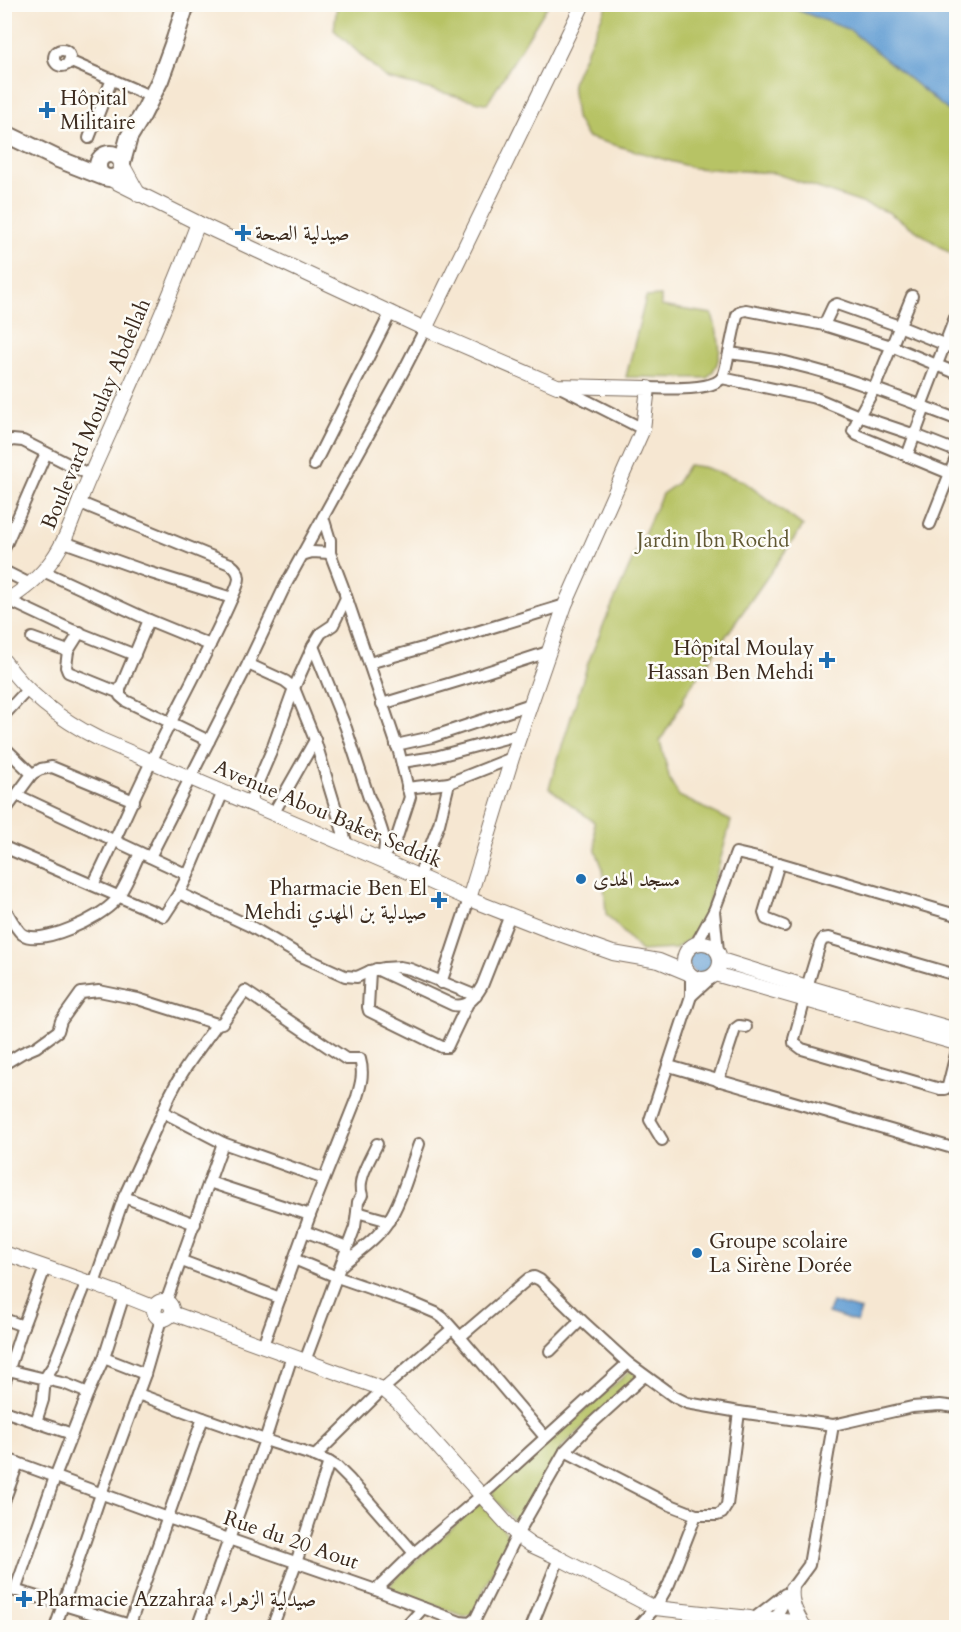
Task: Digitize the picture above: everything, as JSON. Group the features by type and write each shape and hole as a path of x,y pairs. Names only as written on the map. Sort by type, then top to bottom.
{"main road":[{"path":"4,133 58,159 106,178 113,178 120,174 129,137 152,97 168,60 184,9"},
{"path":"106,178 98,168 103,157 129,137"},
{"path":"58,159 114,155 122,164"}],"street":[{"path":"4,907 23,935 44,937 73,927 96,915 110,907 119,896 190,778 302,555 398,380 583,4"},
{"path":"69,61 152,97"},
{"path":"89,138 112,79"},
{"path":"122,164 139,195"},
{"path":"106,178 425,328 557,386 642,429"},
{"name":"Boulevard Moulay Abdellah","path":"6,601 43,572 64,542 78,502 179,273 198,223"},
{"path":"912,296 874,389 853,428 854,434 953,475"},
{"path":"824,325 833,306 837,304 957,349"},
{"path":"557,386 676,388 708,386 716,383 722,378 737,315 746,310 824,325 891,346 957,373"},
{"path":"314,465 391,312"},
{"path":"907,456 937,365 957,315"},
{"path":"729,352 792,363 957,419"},
{"path":"722,378 816,398 957,451"},
{"path":"441,983 512,758 565,605 642,429 648,388"},
{"path":"4,445 12,440 19,440 90,475"},
{"path":"4,549 46,453"},
{"path":"930,524 953,475 957,458"},
{"path":"78,502 230,564 237,570 240,577 210,645 151,761 116,841 93,885"},
{"path":"323,517 330,540 330,553 402,762 410,797 397,837 384,858"},
{"path":"64,542 231,598"},
{"path":"302,555 312,552 330,553"},
{"path":"4,571 30,584"},
{"path":"43,572 210,645"},
{"path":"249,803 313,646 321,633 333,625 346,598 343,587"},
{"path":"6,601 135,655"},
{"path":"369,663 565,605"},
{"path":"150,620 120,696 209,741"},
{"path":"80,632 68,651 66,667 68,672 120,693"},
{"path":"32,638 68,651"},
{"path":"313,646 346,728 369,798 374,805 386,842 384,858"},
{"path":"382,704 548,652"},
{"name":"Avenue Abou Baker Seddik","path":"4,661 28,689 80,730 346,845 384,858 469,899 597,948 659,961 689,974"},
{"path":"248,664 285,681 294,688 315,740 346,845"},
{"path":"4,715 28,689"},
{"path":"396,744 432,737 531,704"},
{"path":"402,762 435,757 521,734"},
{"path":"273,814 315,740"},
{"path":"4,747 32,774"},
{"path":"407,788 449,783 512,758"},
{"path":"4,812 32,774 52,767 134,801"},
{"path":"419,876 439,824 449,783"},
{"path":"4,847 164,916 188,875 223,792"},
{"path":"16,795 188,875"},
{"path":"957,915 779,863 736,853 714,911 684,958 685,969 689,974 701,980 713,976 806,993 957,1030"},
{"path":"779,863 764,913 766,919 784,927"},
{"path":"179,893 250,926 301,956 351,978 373,970 391,967 410,969 476,996"},
{"path":"691,996 713,976 720,965 714,911"},
{"path":"373,970 369,1011 442,1047 447,1047 467,1005 482,986 510,915"},
{"path":"957,975 829,938 823,939 794,1039 794,1043 802,1049 940,1089 948,1086 957,1054"},
{"path":"659,961 700,943 710,945 719,956 806,993 957,1043"},
{"path":"373,970 453,1005 467,1005"},
{"path":"662,1140 650,1120 691,996 689,974"},
{"path":"4,1064 36,1047 58,1031 61,1021 81,993 99,991 138,999 217,1024 222,1023 245,992 346,1059 360,1059 362,1083 310,1215 263,1345"},
{"path":"36,1422 45,1378 53,1366 90,1283 124,1197 168,1098 217,1024"},
{"path":"718,1081 735,1029 739,1026 746,1027"},
{"path":"669,1066 957,1149"},
{"path":"163,1112 223,1143 324,1179"},
{"path":"55,1628 145,1374 163,1310 223,1143"},
{"path":"197,1628 265,1440 339,1272 355,1227 358,1202 362,1195 360,1189 362,1181 377,1144"},
{"path":"339,1272 389,1221 419,1144"},
{"path":"209,1182 310,1215"},
{"path":"124,1197 195,1224"},
{"path":"357,1212 389,1221"},
{"path":"304,1231 347,1246"},
{"path":"4,1252 383,1389 398,1402 517,1535 531,1545 655,1608 758,1622 794,1621 805,1626"},
{"path":"294,1259 339,1272 428,1309 442,1318 545,1437"},
{"path":"182,1262 280,1298"},
{"path":"4,1384 6,1370 45,1268"},
{"path":"315,1455 383,1389 528,1279 534,1277 540,1280 628,1363 673,1396 687,1403 833,1425 912,1407 940,1405 957,1407"},
{"path":"124,1295 104,1358 10,1589 135,1626 168,1518 203,1418"},
{"path":"4,1319 23,1326"},
{"path":"550,1351 580,1320"},
{"path":"104,1358 145,1374"},
{"path":"376,1590 414,1553 481,1496 628,1363"},
{"path":"6,1370 45,1378 88,1393"},
{"name":"Rue du 20 Aout","path":"4,1458 463,1623 470,1623 474,1620 517,1535 565,1451 644,1376"},
{"path":"138,1394 265,1440 315,1455 338,1467 414,1553"},
{"path":"4,1412 72,1434"},
{"path":"565,1451 668,1504 696,1515 717,1515 725,1510 739,1412"},
{"path":"758,1622 806,1571 812,1556 833,1425"},
{"path":"272,1628 329,1462"},
{"path":"4,1501 18,1463"},
{"path":"637,1628 655,1608 669,1584 696,1515"},
{"path":"531,1627 559,1558"},
{"path":"758,1622 792,1588"},
{"path":"792,1588 793,1605 805,1626"},
{"path":"405,1628 423,1608"},
{"path":"787,1628 805,1626"}],"green space":[{"path":"337,4 548,5 487,104 386,78 334,30"},
{"path":"607,5 784,5 850,30 956,117 956,257 888,212 774,173 694,168 587,137 576,118 572,83"},
{"path":"661,296 661,306 712,314 720,348 717,363 707,378 626,377 646,297"},
{"name":"Jardin Ibn Rochd","path":"688,465 703,467 743,481 803,526 684,696 684,700 660,741 670,780 679,796 731,821 707,909 693,936 675,949 641,951 606,914 603,869 596,851 594,822 549,788 588,663 605,621 662,494 676,484"},
{"path":"630,1371 635,1371 637,1377 562,1447 526,1520 517,1525 492,1493"},
{"path":"480,1503 509,1535 471,1614 464,1616 395,1591 391,1587 393,1581"}],"water":[{"path":"784,5 956,5 956,117 850,30"},
{"path":"701,948 710,952 714,961 710,970 701,974 692,970 688,961 692,952"},
{"path":"832,1302 861,1310 857,1322 828,1313"}],"place":[{"name":"Hôpital Militaire","path":"47,110"},
{"name":"صيدلية الصحة","path":"243,233"},
{"name":"Hôpital Moulay Hassan Ben Mehdi","path":"827,660"},
{"name":"مسجد الهدى","path":"581,879"},
{"name":"Pharmacie Ben El Mehdi صيدلية بن المهدي","path":"439,900"},
{"name":"Groupe scolaire La Sirène Dorée","path":"697,1253"},
{"name":"Pharmacie Azzahraa صيدلية الزهراء","path":"24,1599"}]}
